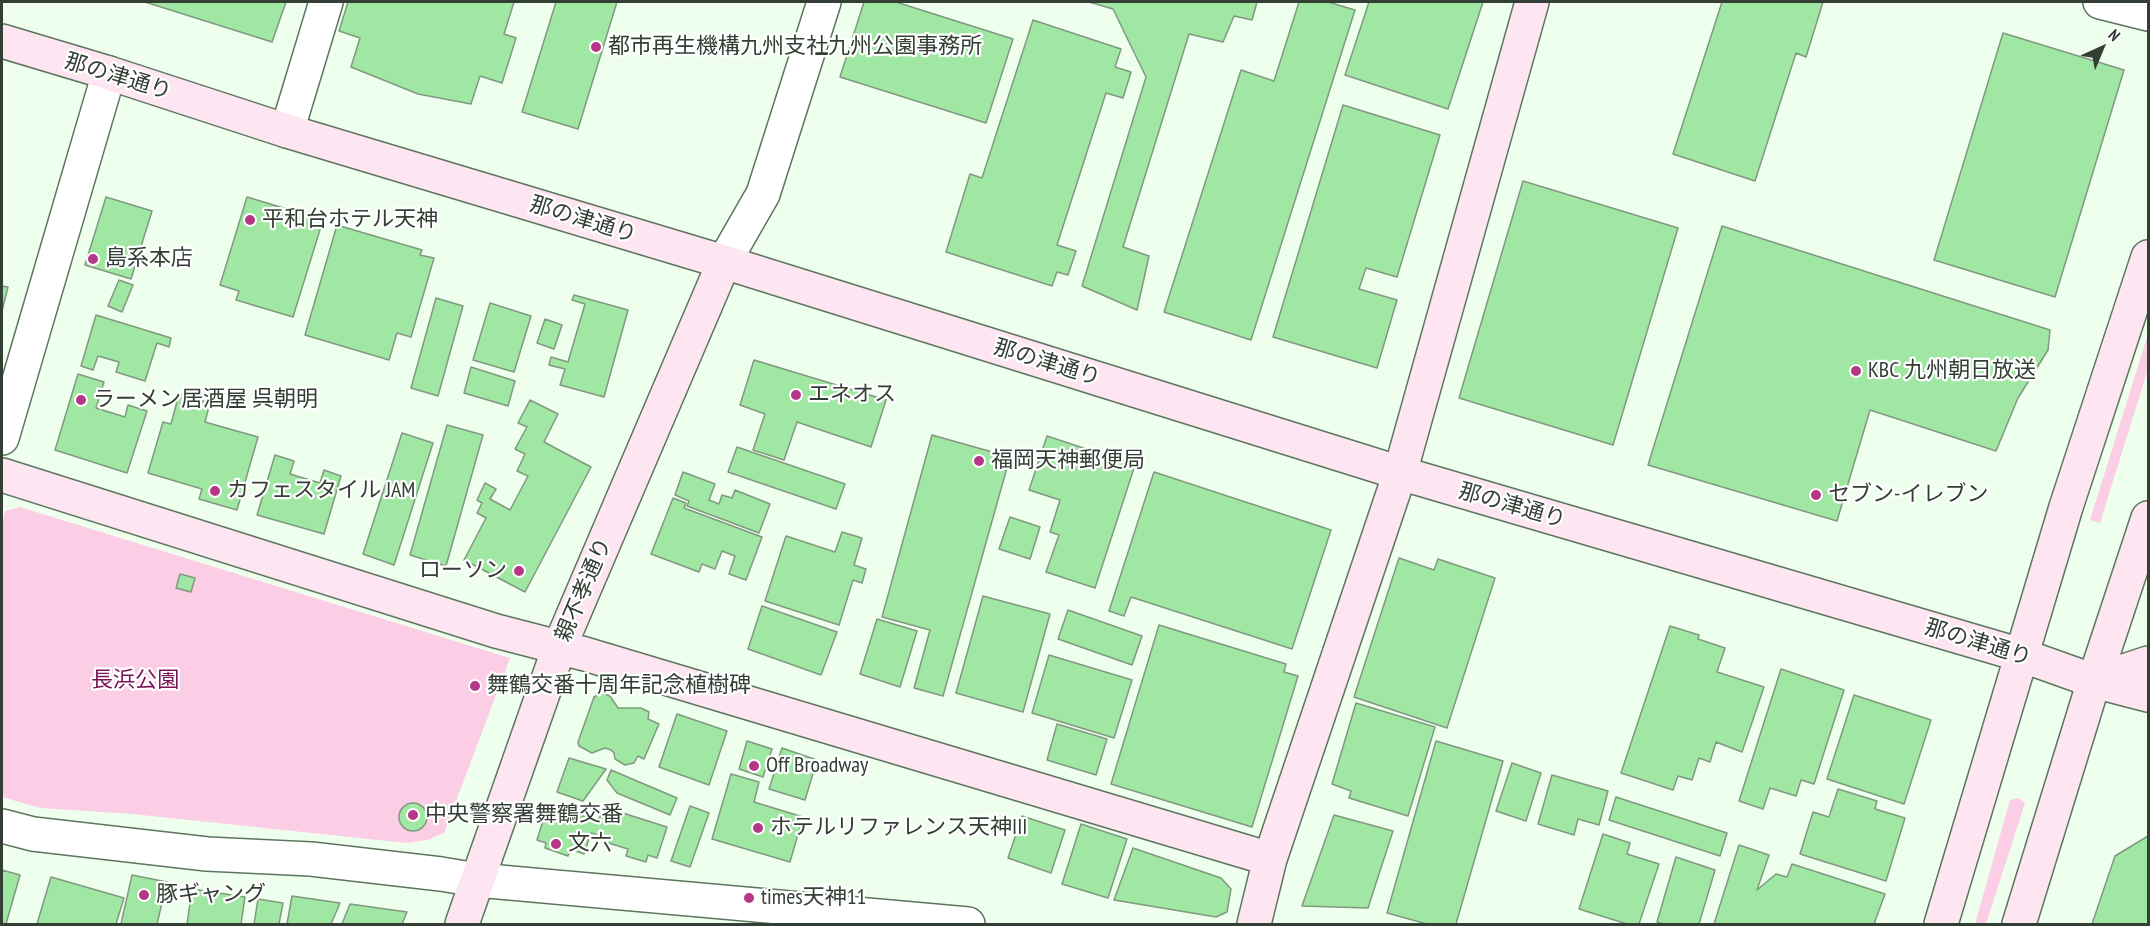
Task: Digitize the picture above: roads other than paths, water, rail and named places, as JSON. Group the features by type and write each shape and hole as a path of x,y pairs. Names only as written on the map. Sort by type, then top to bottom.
{"street":[{"path":"287,131 326,2"},
{"path":"724,262 763,194 824,2"},
{"path":"1254,924 1270,859 1400,473 1532,2"},
{"path":"2100,2 2148,14"},
{"name":"那の津通り","path":"2,41 287,131 724,262 1400,473 2020,655 2094,681 2148,695"},
{"path":"2,438 109,73"},
{"path":"1941,924 2020,655 2148,257"},
{"name":"親不孝通り","path":"462,924 559,648 724,262"},
{"path":"2,475 463,620 1270,859"},
{"path":"2019,924 2094,681 2148,518"},
{"path":"2094,681 2148,663"},
{"path":"2,826 44,836 207,854 311,859 477,880 968,924"}],"place":[{"name":"都市再生機構九州支社九州公園事務所","path":"596,47"},
{"name":"平和台ホテル天神","path":"250,220"},
{"name":"島系本店","path":"93,259"},
{"name":"KBC 九州朝日放送","path":"1856,371"},
{"name":"エネオス","path":"796,395"},
{"name":"ラーメン居酒屋 呉朝明","path":"81,400"},
{"name":"福岡天神郵便局","path":"979,461"},
{"name":"カフェスタイル JAM","path":"215,491"},
{"name":"セブン-イレブン","path":"1816,495"},
{"name":"ローソン","path":"519,571"},
{"name":"舞鶴交番十周年記念植樹碑","path":"475,686"},
{"name":"Off Broadway","path":"754,766"},
{"name":"中央警察署舞鶴交番","path":"413,815"},
{"name":"ホテルリファレンス天神III","path":"758,828"},
{"name":"文六","path":"556,844"},
{"name":"豚ギャング","path":"144,895"},
{"name":"times天神11","path":"749,898"}],"park label":[{"name":"長浜公園","path":"135,681"}]}
